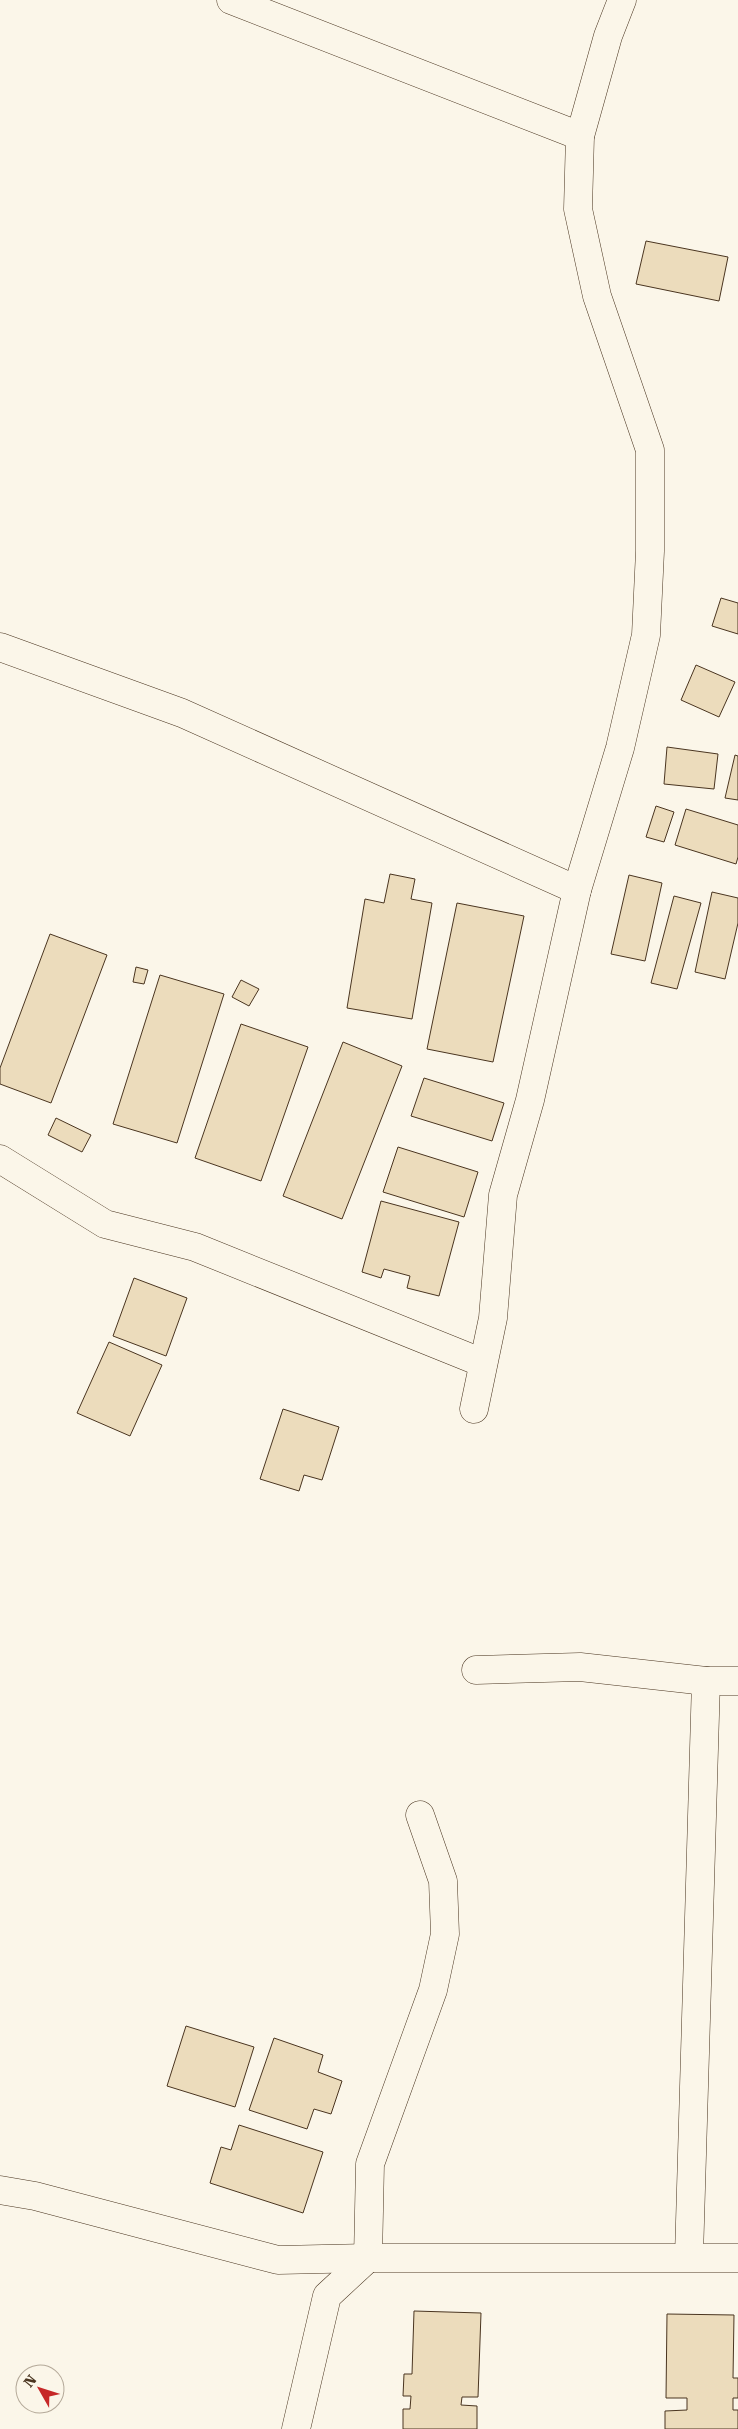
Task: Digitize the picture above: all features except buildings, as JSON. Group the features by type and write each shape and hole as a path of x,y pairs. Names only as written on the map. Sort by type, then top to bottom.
{"street":[{"path":"231,0 580,136"},
{"path":"474,1409 493,1318 503,1195 530,1100 577,890 620,748 646,635 650,551 650,450 597,296 578,209 580,136 608,36 622,0"},
{"path":"0,647 182,713 577,890"},
{"path":"0,1159 105,1224 195,1247 483,1363"},
{"path":"476,1670 580,1667 706,1682 738,1681"},
{"path":"689,2256 706,1682"},
{"path":"296,2429 327,2296 368,2258 370,2164 433,1990 445,1934 443,1881 420,1815"},
{"path":"0,2190 35,2196 278,2260 689,2256 738,2258"}]}
